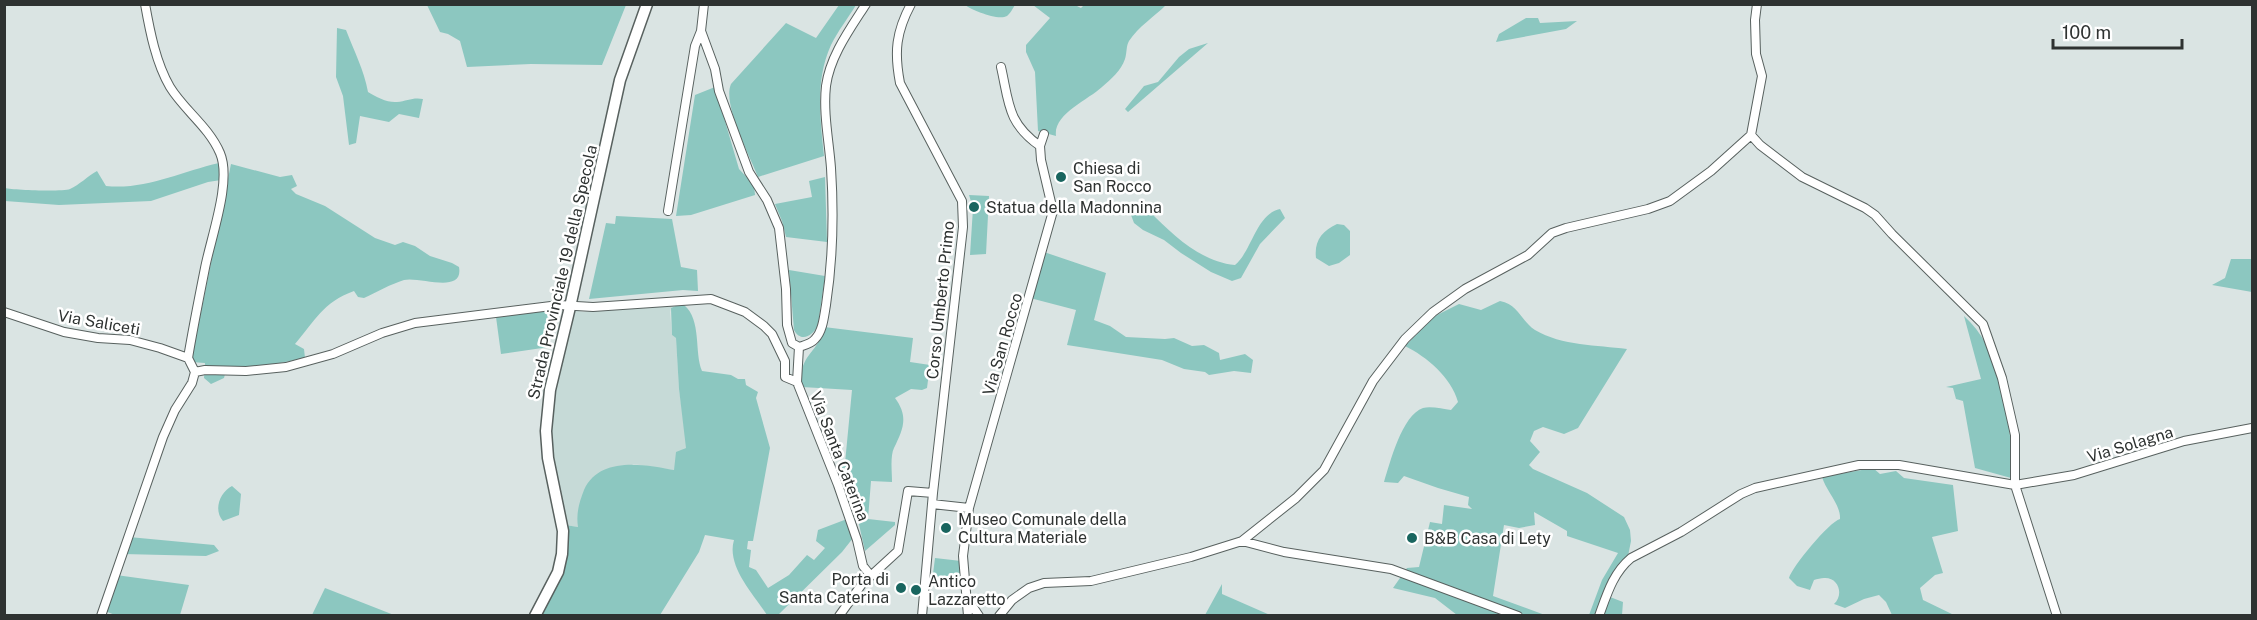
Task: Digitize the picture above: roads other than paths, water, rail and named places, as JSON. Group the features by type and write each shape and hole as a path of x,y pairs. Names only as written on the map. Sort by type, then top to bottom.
{"main road":[{"name":"Strada Provinciale 19 della Specola","path":"535,615 558,572 562,554 563,531 548,458 547,410 557,355 570,307 620,80 647,4"}],"street":[{"path":"101,615 163,437 175,410 192,384 195,372 188,358 205,266 224,186 225,168 220,152 207,131 170,87 156,51 145,4"},
{"name":"Via Santa Caterina","path":"704,4 701,31 715,69 719,91 741,154 749,172 767,200 779,228 787,325 792,343 799,347 797,382 842,495 863,566 871,576"},
{"path":"799,347 813,342 818,337 823,324 831,272 833,217 826,85 842,41 866,4"},
{"name":"Corso Umberto Primo","path":"911,4 900,24 897,39 897,68 900,83 962,201 963,227 933,493 922,615"},
{"path":"999,615 1012,600 1029,588 1044,583 1091,581 1242,542 1296,498 1324,470 1378,375 1405,339 1433,312 1465,289 1528,255 1552,234 1566,228 1648,209 1670,201 1711,171 1751,135 1762,76 1756,54 1757,4"},
{"path":"668,211 695,46 701,31"},
{"path":"1001,66 1014,121 1040,146"},
{"name":"Via San Rocco","path":"968,615 963,560 969,508 1053,211 1047,191 1040,146 1044,135"},
{"path":"1751,135 1760,145 1802,177 1875,215 1983,324 2002,378 2015,435 2015,485 2057,615"},
{"path":"195,372 286,367 333,354 382,333 415,323 560,305 592,307 711,299 746,312 764,326 778,344 785,361 785,377 797,382"},
{"name":"Via Saliceti","path":"4,312 64,332 98,338 130,340 188,358"},
{"name":"Via Solagna","path":"2015,485 2080,473 2184,441 2253,428"},
{"path":"1599,615 1613,578 1630,558 1708,517 1741,494 1762,486 1859,465 1880,464 1941,471 2015,485"},
{"path":"839,615 862,584 898,551 908,491 933,493"},
{"path":"932,504 969,508"},
{"path":"1242,542 1284,552 1390,569 1518,615"},
{"path":"966,597 979,615"}],"place":[{"name":"Chiesa di San Rocco","path":"1061,177"},
{"name":"Statua della Madonnina","path":"974,207"},
{"name":"Museo Comunale della Cultura Materiale","path":"946,528"},
{"name":"B&B Casa di Lety","path":"1412,538"},
{"name":"Porta di Santa Caterina","path":"901,588"},
{"name":"Antico Lazzaretto","path":"916,590"}]}
